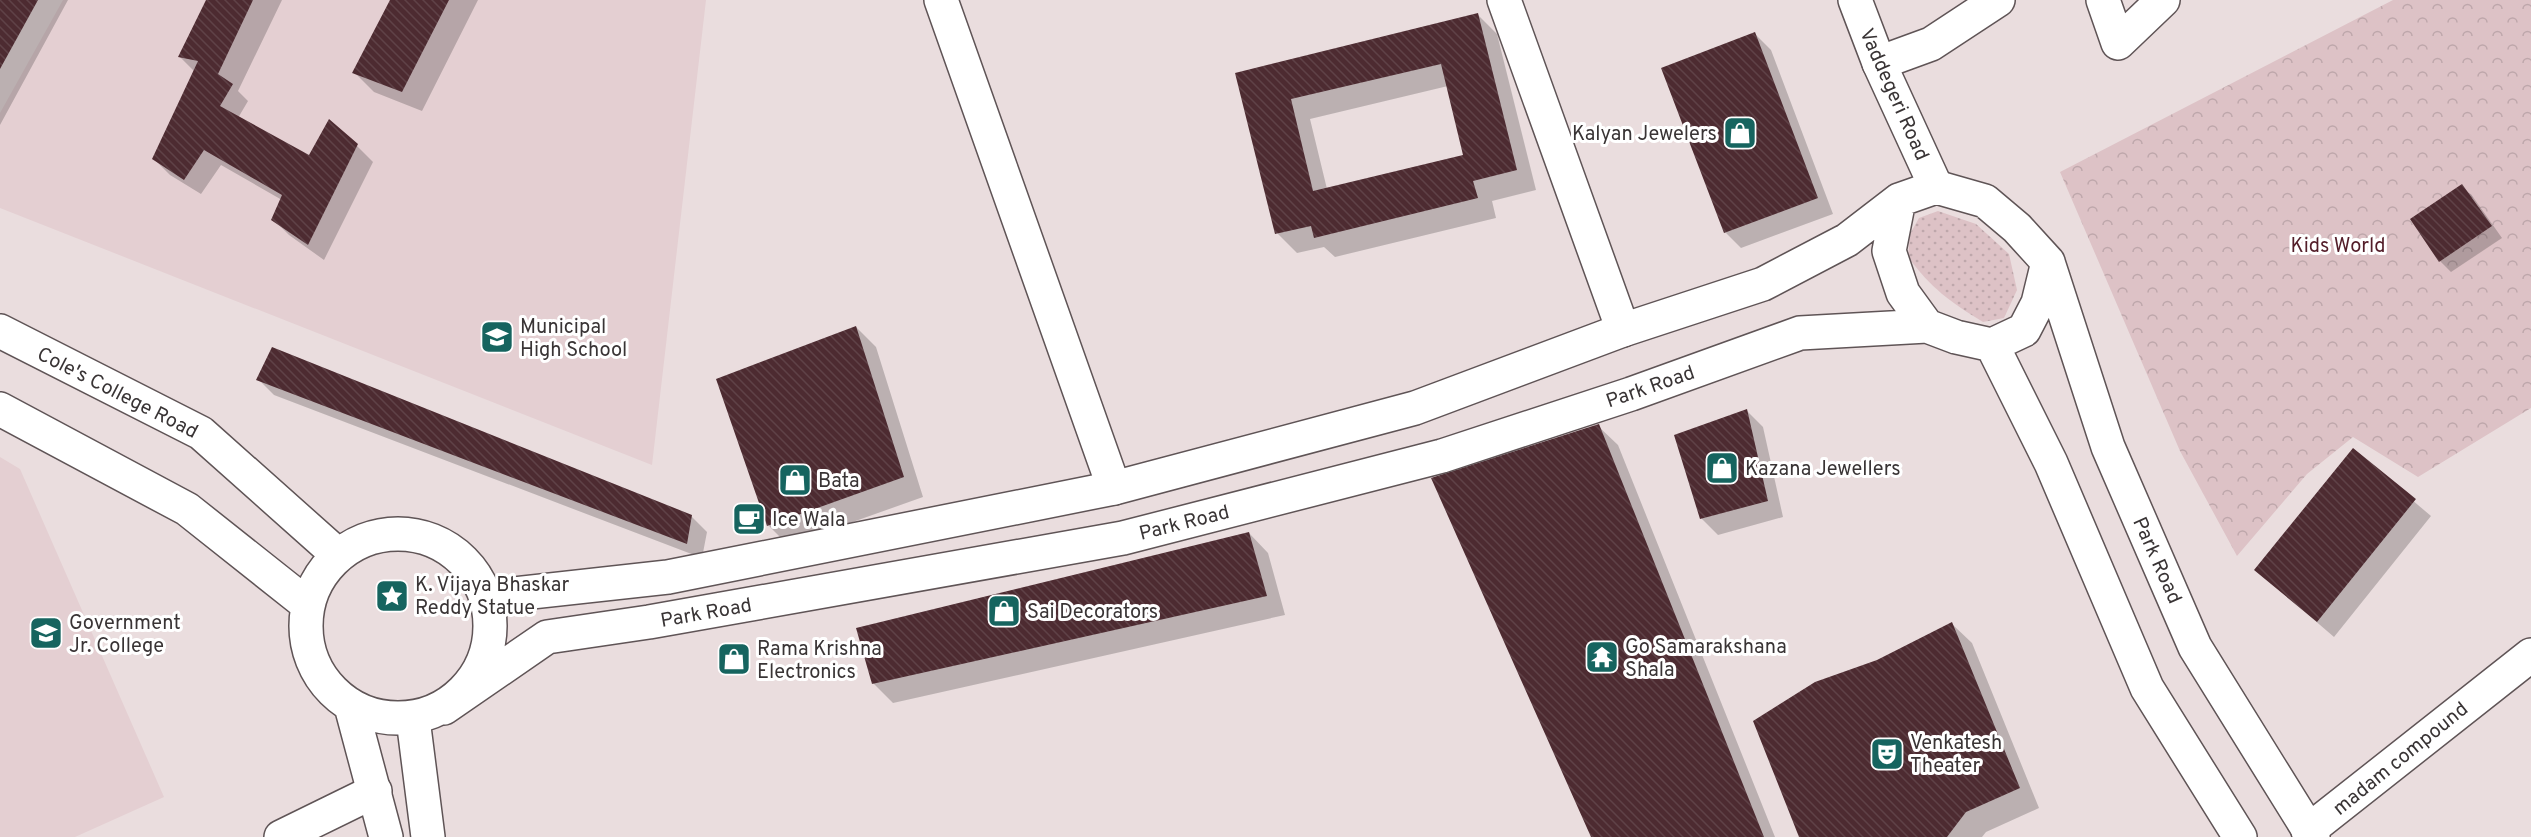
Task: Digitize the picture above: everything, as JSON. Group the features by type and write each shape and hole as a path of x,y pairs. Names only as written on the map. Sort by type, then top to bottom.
{"main road":[{"path":"941,0 1114,488"},
{"path":"1504,0 1623,330"},
{"name":"Vaddegeri Road","path":"1855,0 1879,63 1936,187"},
{"path":"1879,63 1931,44 1998,0"},
{"path":"2103,0 2118,43 2163,0"},
{"path":"1936,187 1985,201 2017,228 2048,262 2038,303 2024,330 1992,345 1956,337 1927,326 1903,293 1889,251 1899,200 1936,187"},
{"name":"Park Road","path":"487,597 668,577 1114,488 1415,408 1623,330 1762,284 1847,240 1899,200"},
{"name":"Park Road","path":"2048,262 2108,447 2195,647 2311,834"},
{"name":"Park Road","path":"444,708 547,637 649,622 1123,538 1442,456 1631,394 1800,333 1927,326"},
{"name":"Cole's College Road","path":"0,331 201,433 338,555"},
{"path":"1992,345 2051,463 2147,688 2240,837"},
{"path":"0,409 187,509 308,604"},
{"path":"391,533 420,536 447,547 472,569 487,597 492,629 485,660 469,688 444,708 413,718 380,718 351,706 329,687 313,662 306,634 308,604 319,577 338,555 363,540 391,533"},
{"name":"madam compound","path":"2311,834 2531,655"},
{"path":"351,706 386,837"},
{"path":"413,718 428,837"},
{"path":"281,837 375,791"}],"shaded area":[{"name":"Municipal High School","path":"63,0 706,0 652,465 0,208 0,113"},
{"name":"Government Jr. College","path":"0,457 20,469 164,797 75,837 0,837"}],"green space":[{"name":"Kids World","path":"2393,0 2531,0 2531,408 2418,477 2353,437 2307,474 2237,556 2180,451 2060,172"},
{"path":"1938,211 1976,224 2009,254 2017,290 2004,318 1983,322 1971,315 1933,286 1908,257 1910,234 1919,218"}],"building":[{"path":"0,0 38,0 0,69"},
{"path":"206,0 253,0 218,74 233,84 220,106 309,155 329,119 358,144 308,245 271,220 282,195 204,150 184,180 152,159 198,61 178,57"},
{"path":"390,0 449,0 402,92 352,73"},
{"path":"1478,13 1517,170 1473,181 1478,198 1314,238 1311,226 1275,234 1235,73","holes":["1441,64 1463,155 1313,191 1291,99"]},
{"name":"Kalyan Jewelers","path":"1755,32 1818,198 1724,233 1661,68"},
{"path":"2462,184 2492,226 2439,262 2410,219"},
{"path":"856,326 904,477 767,526 716,379"},
{"path":"272,347 692,515 687,544 256,380"},
{"name":"Kazana Jewellers","path":"1747,409 1768,501 1700,519 1674,435"},
{"name":"Go Samarakshana Shala","path":"1599,424 1764,837 1591,837 1431,478"},
{"path":"2353,448 2416,499 2317,622 2254,570"},
{"path":"1249,532 1267,596 872,684 856,628"},
{"name":"Venkatesh Theater","path":"1952,622 2020,788 1966,812 1947,837 1799,837 1753,721 1815,682 1877,660"}],"place":[{"name":"Kalyan Jewelers","path":"1740,133"},
{"name":"Municipal High School","path":"497,337"},
{"name":"Kazana Jewellers","path":"1722,468"},
{"name":"Bata","path":"795,480"},
{"name":"Ice Wala","path":"749,519"},
{"name":"K. Vijaya Bhaskar Reddy Statue","path":"392,596"},
{"name":"Sai Decorators","path":"1004,611"},
{"name":"Government Jr. College","path":"46,633"},
{"name":"Go Samarakshana Shala","path":"1602,657"},
{"name":"Rama Krishna Electronics","path":"734,659"},
{"name":"Venkatesh Theater","path":"1887,754"}]}
